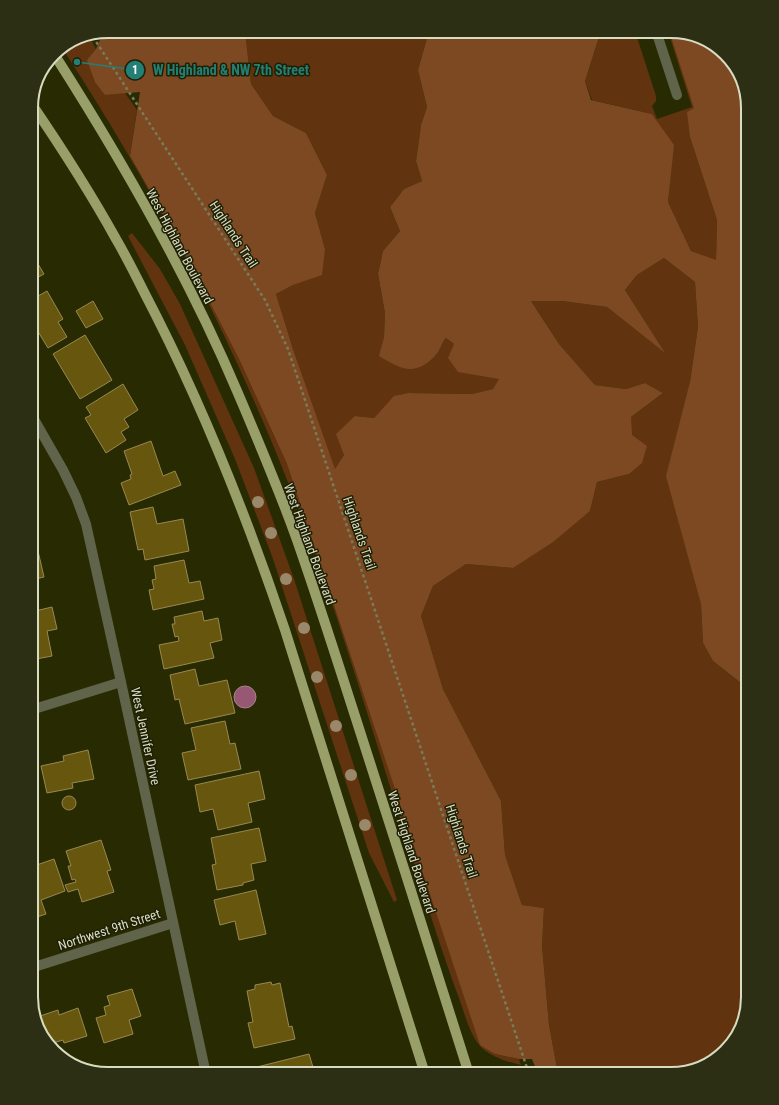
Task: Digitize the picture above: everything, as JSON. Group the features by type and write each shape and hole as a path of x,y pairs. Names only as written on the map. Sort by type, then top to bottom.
{"main road":[{"name":"West Highland Boulevard","path":"57,60 94,117 168,247 201,312 233,381 266,462 296,539 328,632 467,1067"},
{"path":"38,113 58,142 117,239 167,336 214,438 261,560 285,630 423,1067"}],"street":[{"path":"658,38 677,94"},
{"name":"West Jennifer Drive","path":"38,426 63,470 76,497 86,524 204,1067"},
{"path":"38,708 121,682"},
{"name":"Northwest 9th Street","path":"38,966 173,923"}],"path":[{"name":"Highlands Trail","path":"95,39 265,300 281,332 288,349 320,450 352,538 527,1067"}],"shaded area":[{"path":"108,38 246,38 251,84 273,116 306,133 327,175 315,213 325,249 322,275 293,285 276,294 293,349 335,469 344,455 336,434 355,416 374,418 394,396 408,393 472,394 493,389 499,379 458,372 448,358 454,344 446,338 435,356 427,363 414,369 401,367 379,356 384,337 385,313 378,274 383,251 400,231 390,207 404,189 422,181 416,161 421,125 427,107 418,70 427,38 599,38 585,81 591,100 652,114 674,145 668,202 691,251 716,260 717,220 690,137 687,112 694,108 671,38 684,39 702,45 710,50 732,73 736,81 739,90 741,108 741,683 713,661 703,643 701,604 666,476 690,382 698,327 695,282 664,258 637,275 625,290 665,353 607,307 562,301 531,301 559,344 595,385 626,389 645,383 663,393 631,417 632,435 647,446 642,463 629,474 597,482 590,511 553,542 513,568 466,564 433,586 421,616 443,689 501,801 505,855 522,905 544,908 542,946 549,1025 557,1067 535,1067 532,1059 519,1059 495,1054 480,1045 287,464 239,359 174,233 130,156 140,92 105,95 95,82 87,60 96,49 100,40"},
{"path":"246,38 427,38 418,70 427,107 421,125 416,161 422,181 404,189 390,207 400,231 383,251 378,274 385,313 384,337 380,356 435,356 446,338 500,379 493,389 472,394 408,393 395,396 374,418 355,416 344,455 335,470 293,349 276,294 293,285 325,249 315,213 327,175 306,133 273,116 251,84"},
{"path":"599,38 637,38 656,96 656,101 652,106 657,119 692,107 671,38 695,108 690,137 717,220 716,261 691,251 668,202 673,145 652,114 592,100 585,81"},
{"path":"90,40 96,49 88,60 105,95 125,93 137,110 130,156 174,233 239,359 287,464 480,1044 495,1054 519,1059 521,1065 500,1059 482,1048 474,1038 468,1025 433,924 409,847 409,842 405,834 332,604 296,502 269,435 208,302 139,173 65,53 73,47"},
{"path":"132,233 160,269 180,304 254,468 294,579 397,900 394,902 369,853 272,556 235,459 185,345 128,236"},
{"path":"664,258 695,282 698,327 690,382 703,643 713,661 741,683 741,997 739,1015 732,1032 720,1046 706,1058 698,1062 689,1065 671,1067 557,1067 549,1025 542,946 544,908 522,905 505,855 501,801 443,689 421,616 433,586 466,564 513,568 590,511 597,482 629,474 631,417 663,393 645,383 626,389 595,385 559,344 531,301 562,301 607,307 664,352 625,290 637,275"},
{"path":"245,686 253,689 256,697 253,705 245,708 237,705 234,697 237,689"}],"building":[{"path":"38,264 44,274 38,277"},
{"path":"47,291 63,319 58,322 67,337 48,348 38,332 38,296"},
{"path":"93,301 103,319 86,328 76,311"},
{"path":"85,335 112,380 80,399 53,354"},
{"path":"123,384 138,410 124,419 129,427 121,432 126,440 106,453 85,418 91,415 86,407"},
{"path":"151,441 163,476 175,471 181,485 129,505 121,483 131,479 130,475 132,474 124,451"},
{"path":"153,507 157,524 183,519 189,551 145,560 143,549 138,550 130,512"},
{"path":"38,551 44,577 38,578"},
{"path":"184,560 189,583 200,581 204,599 153,610 149,590 154,589 152,580 156,579 154,566"},
{"path":"52,607 57,629 47,631 52,656 38,659 38,610"},
{"path":"202,611 204,621 218,618 222,640 210,643 214,658 164,669 159,645 179,641 178,636 175,637 172,624 175,624 174,617"},
{"path":"195,669 199,686 227,680 235,713 185,724 179,699 175,700 170,675"},
{"path":"225,721 230,744 235,743 241,769 188,780 182,753 196,750 191,728"},
{"path":"88,750 94,779 72,783 73,788 47,793 41,766 64,761 63,756"},
{"path":"259,771 265,799 248,803 252,822 218,830 213,809 200,812 195,785"},
{"path":"69,796 74,798 76,803 74,808 69,810 64,808 62,803 64,798"},
{"path":"259,828 266,861 251,864 254,880 243,883 243,885 217,890 212,865 216,864 211,838"},
{"path":"101,840 111,870 107,871 114,892 82,902 78,889 68,892 65,885 76,882 75,879 72,880 68,866 71,866 66,851"},
{"path":"54,859 65,891 41,900 46,914 38,917 38,865"},
{"path":"256,890 266,934 239,940 235,921 220,925 214,900"},
{"path":"271,982 272,985 280,983 289,1027 292,1026 295,1039 254,1048 248,1023 253,1022 247,991 255,989 255,985"},
{"path":"132,989 141,1016 129,1020 133,1034 104,1043 96,1018 106,1015 104,1007 110,1005 107,996"},
{"path":"78,1008 87,1036 64,1043 63,1040 56,1042 47,1032 40,1016 58,1010 59,1015"},
{"path":"309,1054 313,1067 257,1067"}],"place":[{"name":"W Highland & NW 7th Street","path":"77,62"}]}
